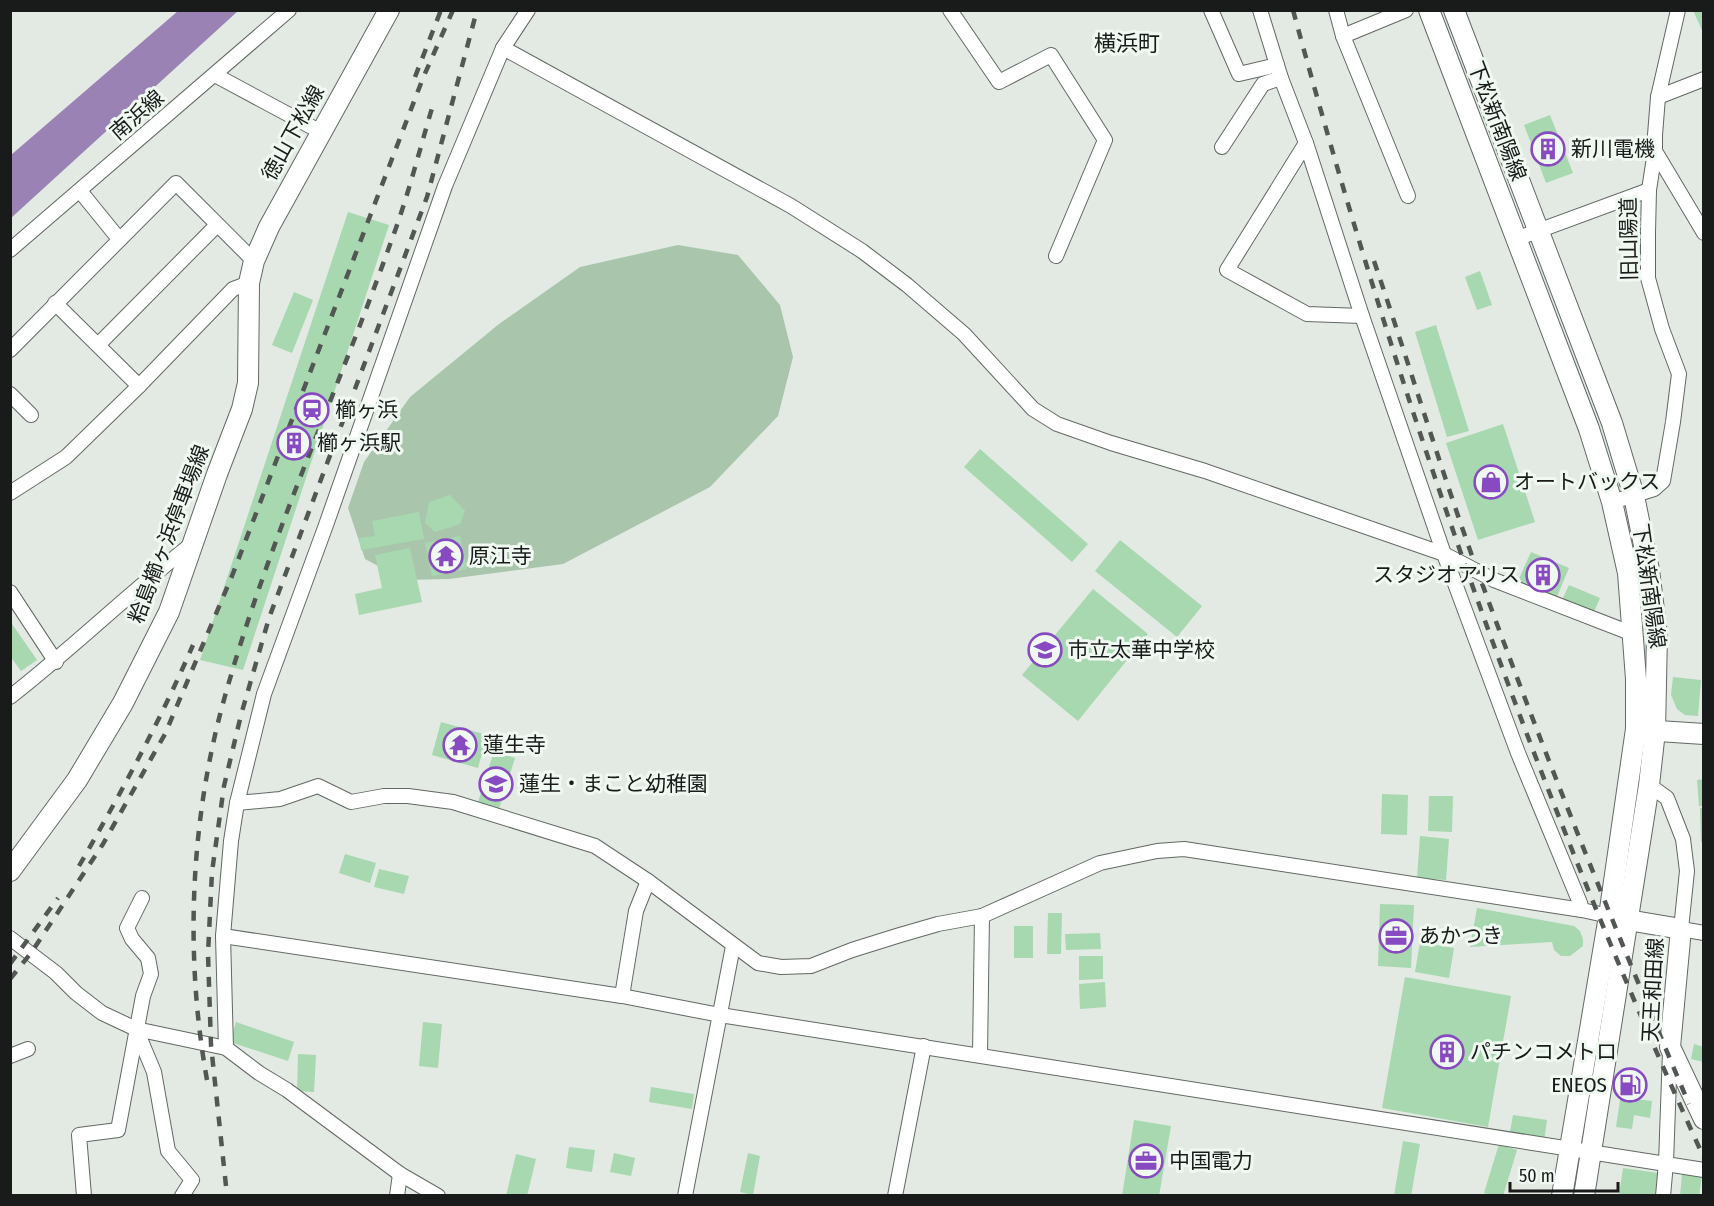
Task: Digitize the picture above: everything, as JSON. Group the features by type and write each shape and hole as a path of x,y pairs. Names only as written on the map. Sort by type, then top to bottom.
{"main road":[{"name":"徳山下松線","path":"249,283 254,261 269,227 389,10"},
{"name":"下松新南陽線","path":"1429,10 1589,429 1612,502 1628,573 1636,679 1646,730 1649,784 1569,1149 1562,1196"},
{"name":"下松新南陽線","path":"1454,10 1612,423 1634,496 1649,570 1657,634 1646,730 1618,918 1592,1153 1584,1196"},
{"name":"粭島櫛ヶ浜停車場線","path":"10,871 77,780 123,704 169,612 244,400 248,383 249,283"},
{"path":"1646,730 1704,734"},
{"name":"天王和田線","path":"1618,918 1681,929 1670,1047 1704,1119"}],"street":[{"name":"南浜線","path":"10,250 289,10"},
{"path":"226,1048 223,936 231,841 237,803 264,694 330,514 444,186 503,48 528,10"},
{"path":"950,10 999,82 1051,55 1105,140 1056,256"},
{"path":"1211,10 1239,74 1279,72"},
{"path":"1260,10 1279,72 1306,143 1362,316 1444,554 1518,753 1582,910"},
{"path":"1336,10 1343,36 1408,196"},
{"path":"1343,36 1406,10"},
{"name":"旧山陽道","path":"1612,502 1654,489 1663,481 1678,374 1648,278 1648,190 1655,151 1654,135 1658,97 1678,10"},
{"path":"503,48 791,206 862,251 908,285 964,334 1026,402 1057,424 1205,471 1444,554 1494,580 1633,634"},
{"path":"1222,147 1263,84 1279,72"},
{"path":"215,75 321,132"},
{"path":"1658,97 1704,79"},
{"path":"1306,143 1227,270 1307,314 1362,316"},
{"path":"1655,151 1704,233"},
{"path":"10,350 176,183 254,261"},
{"path":"1516,239 1648,190"},
{"path":"80,191 119,239"},
{"path":"98,345 217,225"},
{"path":"10,493 66,457 233,289 249,283"},
{"path":"55,303 139,386"},
{"path":"10,394 32,415"},
{"path":"10,697 56,662 148,578 195,542"},
{"path":"10,591 56,662"},
{"path":"1649,784 1667,798 1683,838 1688,871 1681,929 1704,933"},
{"path":"237,803 280,799 318,786 351,802 384,796 408,796 453,802 595,846 648,881 758,963 781,967 811,966 900,935 938,924 982,916 1100,863 1157,851 1184,849 1582,910 1618,918"},
{"path":"622,996 636,910 648,881"},
{"path":"84,1196 79,1135 117,1130 143,996 152,974 148,958 126,928 142,898"},
{"path":"980,1055 982,916"},
{"path":"223,936 622,996 720,1015 1704,1170"},
{"path":"10,938 56,973 76,993 102,1013 136,1029 226,1048 400,1174 438,1196"},
{"path":"685,1196 733,946"},
{"path":"136,1029 154,1072 168,1151 192,1180 182,1196"},
{"path":"895,1196 924,1046"},
{"path":"1663,1196 1670,1047"},
{"path":"10,1056 28,1049"},
{"path":"397,1196 400,1174"}],"green space":[{"path":"678,245 738,255 780,305 793,357 778,416 710,487 563,564 449,579 404,580 365,559 348,508 364,462 410,397 499,324 580,267"}],"shaded area":[{"path":"178,11 238,11 11,218 11,155"}],"building":[{"path":"1693,10 1704,10 1704,35"},
{"name":"新川電機","path":"1550,115 1573,173 1546,183 1524,125"},
{"name":"櫛ヶ浜駅","path":"348,212 389,225 243,670 200,660"},
{"path":"1480,271 1492,305 1477,310 1465,277"},
{"path":"294,292 313,300 292,353 272,345"},
{"path":"1436,325 1469,431 1447,437 1415,332"},
{"name":"オートバックス","path":"1503,424 1535,522 1478,540 1446,443"},
{"path":"980,449 1088,544 1072,562 964,467"},
{"path":"450,495 465,511 460,524 435,532 425,523 429,502"},
{"path":"419,512 424,539 361,550 359,538 375,536 372,521"},
{"name":"原江寺","path":"460,536 467,569 432,576 425,543"},
{"path":"1120,540 1202,606 1177,637 1095,571"},
{"path":"410,548 422,602 359,615 355,594 382,588 375,555"},
{"name":"スタジオアリス","path":"1531,552 1569,568 1556,599 1517,583"},
{"path":"1569,585 1600,598 1593,614 1562,600"},
{"path":"1093,589 1148,634 1078,721 1022,675"},
{"path":"10,621 37,660 21,671 10,656"},
{"path":"1673,677 1701,680 1698,716 1685,715 1677,709 1671,695"},
{"name":"蓮生寺","path":"441,722 487,735 478,768 432,755"},
{"path":"494,751 515,758 499,809 478,802"},
{"path":"1704,779 1704,806 1699,806 1697,780"},
{"path":"1382,794 1408,795 1407,835 1381,834"},
{"path":"1429,796 1453,796 1452,832 1428,831"},
{"path":"1700,808 1704,808 1704,842 1701,842"},
{"path":"1420,836 1449,839 1446,880 1417,878"},
{"path":"345,854 376,863 370,883 339,873"},
{"path":"379,869 409,876 404,894 374,887"},
{"name":"あかつき","path":"1380,904 1414,905 1411,968 1378,966"},
{"path":"1477,908 1574,926 1580,931 1583,946 1570,956 1561,956 1554,950 1552,942 1470,947"},
{"path":"1048,913 1062,913 1061,954 1047,954"},
{"path":"1014,926 1033,926 1033,958 1014,958"},
{"path":"1100,933 1101,949 1066,950 1065,934"},
{"path":"1420,942 1454,948 1449,978 1415,972"},
{"path":"1079,956 1103,956 1103,979 1079,980"},
{"name":"パチンコメトロ","path":"1405,977 1511,996 1488,1127 1382,1108"},
{"path":"1105,982 1106,1007 1080,1009 1079,984"},
{"path":"236,1022 294,1042 288,1061 230,1042"},
{"path":"423,1022 442,1024 438,1068 419,1066"},
{"path":"1694,1044 1704,1047 1704,1062 1691,1059"},
{"path":"298,1054 316,1055 314,1092 297,1091"},
{"name":"ENEOS","path":"1625,1068 1640,1071 1636,1099 1652,1101 1650,1118 1634,1115 1632,1129 1616,1127"},
{"path":"651,1087 694,1094 692,1109 649,1102"},
{"path":"1513,1115 1547,1120 1544,1142 1509,1137"},
{"name":"中国電力","path":"1134,1120 1171,1126 1159,1196 1122,1196"},
{"path":"1403,1141 1420,1144 1411,1196 1394,1196"},
{"path":"1499,1144 1517,1150 1503,1196 1493,1196 1484,1193"},
{"path":"569,1147 595,1150 592,1172 566,1168"},
{"path":"614,1153 635,1158 631,1176 610,1172"},
{"path":"748,1153 760,1156 753,1195 740,1192"},
{"path":"516,1154 536,1159 527,1196 506,1196"},
{"path":"1623,1168 1658,1173 1655,1196 1619,1196"},
{"path":"1682,1174 1702,1176 1699,1196 1680,1196"}],"railway":[{"path":"415,77 441,10"},
{"path":"10,979 31,953 103,844 165,734 232,576 423,78 453,10"},
{"path":"226,1186 211,1045 208,954 212,872 224,786 241,715 269,618 427,197 477,10"},
{"path":"1293,10 1378,303 1475,593 1583,878 1704,1158"},
{"path":"207,1080 196,987 194,892 197,845 211,752 239,648 259,589 392,239 432,108"},
{"path":"1374,261 1458,517 1496,623 1576,830 1689,1104"},
{"path":"79,866 139,757 193,645"},
{"path":"10,964 58,898"}],"place":[{"name":"新川電機","path":"1548,149"},
{"name":"櫛ヶ浜","path":"312,410"},
{"name":"櫛ヶ浜駅","path":"294,443"},
{"name":"オートバックス","path":"1491,482"},
{"name":"原江寺","path":"446,556"},
{"name":"スタジオアリス","path":"1543,575"},
{"name":"市立太華中学校","path":"1045,650"},
{"name":"蓮生寺","path":"460,745"},
{"name":"蓮生・まこと幼稚園","path":"496,784"},
{"name":"あかつき","path":"1396,936"},
{"name":"パチンコメトロ","path":"1447,1052"},
{"name":"ENEOS","path":"1630,1085"},
{"name":"中国電力","path":"1146,1161"}],"district":[{"name":"横浜町","path":"1127,43"}]}
